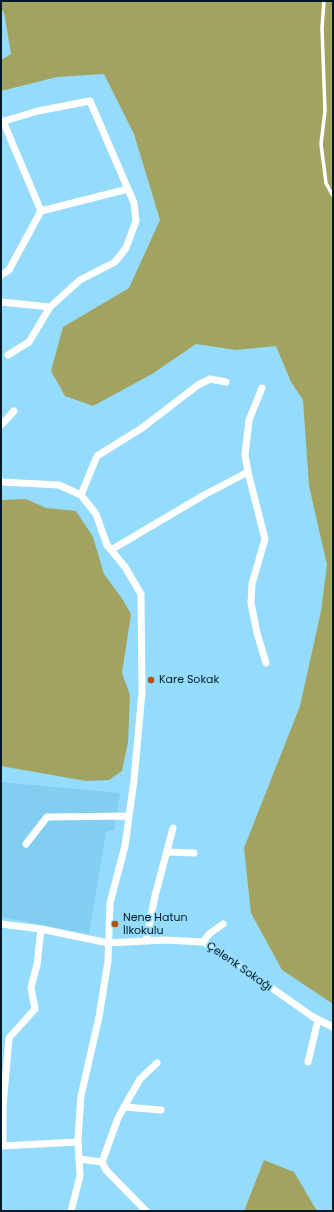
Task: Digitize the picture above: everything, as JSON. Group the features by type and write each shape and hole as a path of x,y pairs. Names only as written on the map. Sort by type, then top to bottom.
{"street":[{"path":"8,355 28,342 50,307 80,280 115,262 126,248 136,221 134,203 90,101 38,111 2,122 41,211"},
{"path":"1,275 9,270 41,211 128,189"},
{"path":"1,302 50,307"},
{"path":"80,494 97,456 142,428 198,385 210,379 226,382"},
{"path":"262,388 249,420 246,455 248,472 265,539 252,584 251,603 257,633 266,664"},
{"path":"1,425 14,411"},
{"path":"111,550 248,472"},
{"path":"1,482 59,485 80,494 96,514 107,545 125,567 141,594 142,692 129,816 125,846 110,903 108,961 99,1016 81,1096 78,1142 80,1176 71,1211"},
{"path":"26,844 47,816 129,816"},
{"path":"146,941 154,896 173,828"},
{"path":"166,852 194,853"},
{"name":"Çelenk Sokağı","path":"1,924 41,929 108,943 165,940 203,942 222,953 268,987 318,1020 333,1027"},
{"path":"203,942 209,934 224,924"},
{"path":"41,929 37,965 31,987 35,1009 9,1038 2,1106 2,1146 78,1142"},
{"path":"308,1062 318,1020"},
{"path":"146,1211 106,1170 102,1162 118,1118 124,1107 140,1079 157,1063"},
{"path":"124,1107 161,1110"},
{"path":"79,1159 102,1162"}],"lane":[{"path":"324,1 322,28 325,111 321,144 326,183 333,196"}],"shaded area":[{"path":"1,1 333,1 333,1004 282,970 251,913 244,848 300,706 321,611 327,565 309,486 303,400 291,382 276,346 236,350 196,344 152,374 93,406 65,396 51,371 63,327 129,288 160,220 134,134 104,74 57,77 1,91 1,60 11,54 4,12 1,10"},
{"path":"26,499 46,508 76,511 93,537 104,574 123,600 131,614 122,673 130,695 128,742 122,771 109,780 86,781 1,766 1,500"},
{"path":"1,782 120,793 114,830 106,831 89,934 1,917"},
{"path":"264,1160 294,1172 317,1211 244,1211"}],"place":[{"name":"Kare Sokak","path":"151,680"},
{"name":"Nene Hatun İlkokulu","path":"115,924"}]}
